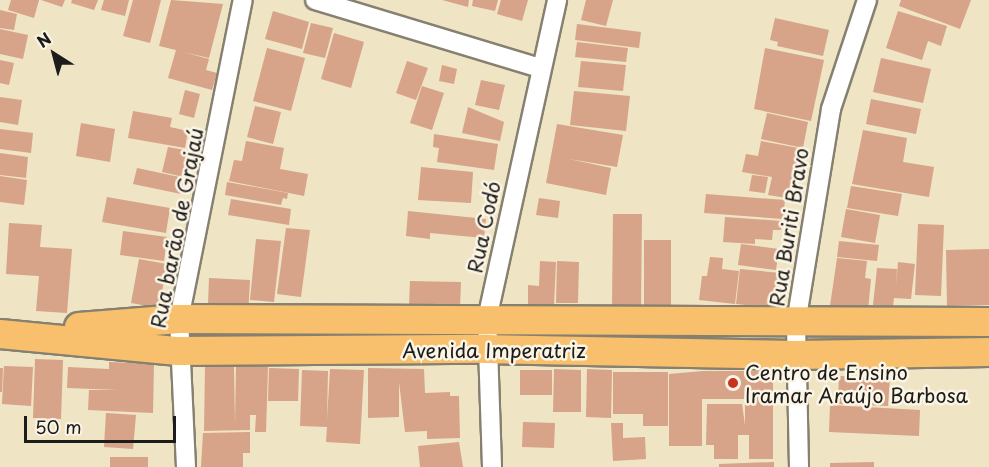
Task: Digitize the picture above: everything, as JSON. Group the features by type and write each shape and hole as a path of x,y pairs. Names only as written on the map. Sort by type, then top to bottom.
{"main road":[{"name":"Avenida Imperatriz","path":"0,334 179,319 989,322"},
{"name":"Avenida Imperatriz","path":"0,334 178,351 486,349 795,355 989,352"}],"street":[{"name":"Rua barão de Grajaú","path":"186,467 178,351 179,319 243,0"},
{"path":"315,0 540,68"},
{"name":"Rua Codó","path":"492,467 486,349 487,319 540,68 557,0"},
{"name":"Rua Buriti Bravo","path":"799,467 796,323 831,109 867,0"}],"building":[{"path":"11,0 39,0 34,18 8,10"},
{"path":"41,0 65,0 62,7"},
{"path":"72,0 98,0 94,10 71,3"},
{"path":"104,0 129,0 125,16 101,10"},
{"path":"133,0 161,0 150,43 123,36"},
{"path":"171,0 223,4 209,58 183,52 209,59 206,70 217,73 212,90 168,78 176,50 159,46"},
{"path":"442,0 469,0 468,7"},
{"path":"473,0 498,0 495,11 472,6"},
{"path":"501,0 528,0 522,21 497,14"},
{"path":"586,0 613,0 606,26 581,20"},
{"path":"901,0 971,0 960,29 899,6"},
{"path":"0,10 17,14 14,30 0,28"},
{"path":"273,11 309,22 302,49 265,39"},
{"path":"898,11 947,26 941,46 928,41 922,60 886,48"},
{"path":"775,18 829,30 823,56 777,46 778,42 770,40"},
{"path":"311,23 333,28 325,58 303,53"},
{"path":"577,24 641,32 639,48 575,40"},
{"path":"0,29 28,35 23,59 0,54"},
{"path":"334,33 364,42 351,88 321,79"},
{"path":"577,42 628,48 626,62 575,57"},
{"path":"267,48 305,58 291,111 253,101"},
{"path":"765,48 824,60 811,121 754,109"},
{"path":"881,58 931,69 923,103 873,92"},
{"path":"0,60 14,63 9,85 0,83"},
{"path":"407,61 428,68 416,100 396,93"},
{"path":"581,61 626,65 623,91 578,87"},
{"path":"442,65 457,69 454,84 439,81"},
{"path":"481,80 505,85 499,110 475,105"},
{"path":"422,86 444,93 432,130 410,123"},
{"path":"185,90 200,94 194,118 179,114"},
{"path":"574,91 630,96 626,131 570,125"},
{"path":"0,97 22,100 18,125 0,122"},
{"path":"871,99 921,109 916,134 866,124"},
{"path":"255,106 281,112 273,144 247,137"},
{"path":"468,107 504,122 500,141 462,133"},
{"path":"133,111 172,118 170,127 188,131 185,148 128,138"},
{"path":"767,113 808,122 803,148 761,139"},
{"path":"81,123 115,129 110,162 76,156"},
{"path":"557,124 623,135 617,167 569,159 611,168 606,195 546,183"},
{"path":"0,129 33,133 31,153 0,149"},
{"path":"863,130 907,138 903,162 934,167 929,197 852,184"},
{"path":"434,134 498,144 494,170 437,162 439,148 433,147"},
{"path":"246,141 284,148 280,169 308,174 304,196 229,181 234,160 242,161"},
{"path":"761,141 804,149 793,199 768,195 772,177 742,172 746,154 758,156"},
{"path":"168,147 190,151 184,177 162,172"},
{"path":"0,153 28,157 26,178 0,175"},
{"path":"421,167 473,172 471,203 418,200"},
{"path":"137,168 184,178 181,194 133,184"},
{"path":"752,175 768,177 765,193 749,191"},
{"path":"0,176 27,180 24,205 0,202"},
{"path":"227,182 288,193 287,199 283,198 281,205 225,195"},
{"path":"851,186 902,194 898,216 847,208"},
{"path":"706,194 785,200 783,219 704,213"},
{"path":"107,197 170,208 166,233 102,222"},
{"path":"539,198 560,201 558,218 536,215"},
{"path":"231,199 291,209 289,225 228,215"},
{"path":"846,209 880,215 875,243 841,237"},
{"path":"408,211 486,219 484,238 430,233 430,239 406,236"},
{"path":"613,214 642,214 641,306 612,306"},
{"path":"725,217 782,221 781,230 773,230 772,240 755,239 755,244 723,242"},
{"path":"9,223 42,225 40,247 72,249 67,313 36,311 39,276 6,274"},
{"path":"918,224 944,225 941,296 915,295"},
{"path":"286,228 310,230 301,297 277,294"},
{"path":"123,231 167,237 164,261 120,255"},
{"path":"256,239 281,241 274,302 250,300"},
{"path":"644,240 671,240 671,305 644,306"},
{"path":"839,241 879,245 877,261 837,257"},
{"path":"741,244 779,249 776,270 738,265"},
{"path":"989,249 989,305 947,306 946,250"},
{"path":"710,257 723,258 722,269 739,271 735,304 699,300 702,276 707,276"},
{"path":"837,258 867,261 865,278 871,279 868,310 830,306"},
{"path":"139,259 167,264 159,308 131,303"},
{"path":"540,261 556,262 554,306 528,305 528,285 539,286"},
{"path":"557,261 579,262 578,303 556,303"},
{"path":"898,262 915,264 911,299 894,298 893,307 873,305 877,268 897,269 896,287"},
{"path":"740,269 781,273 777,308 736,304"},
{"path":"209,278 250,280 248,315 208,305"},
{"path":"410,281 461,282 460,308 409,306"},
{"path":"35,359 63,360 61,419 33,418"},
{"path":"109,362 154,364 153,413 88,410 89,390 118,390 67,388 68,367 109,369"},
{"path":"4,366 33,367 31,406 2,404"},
{"path":"236,366 268,367 266,432 255,432 256,415 250,415 250,430 204,431 205,367 234,367 235,425"},
{"path":"0,368 3,368 2,392 0,392"},
{"path":"269,368 299,369 298,401 268,401"},
{"path":"368,368 424,369 425,393 450,392 450,396 459,396 460,438 427,439 427,431 405,432 399,382 399,417 368,418"},
{"path":"330,369 364,370 360,444 326,442 327,427 300,426 302,370 328,371 327,420"},
{"path":"554,369 581,370 581,412 553,412"},
{"path":"587,369 612,370 611,418 586,417"},
{"path":"520,370 552,370 552,395 520,395"},
{"path":"703,371 773,371 773,459 749,459 749,435 738,435 738,459 714,459 714,445 706,445 707,404 742,404 745,425 745,399 702,399 702,446 669,446 669,374"},
{"path":"613,372 668,372 668,426 643,426 643,414 613,414"},
{"path":"839,376 890,377 888,406 838,404"},
{"path":"830,405 920,410 919,436 829,432"},
{"path":"106,413 136,415 133,449 104,447"},
{"path":"523,422 555,423 554,448 522,447"},
{"path":"611,423 623,423 623,438 645,437 646,459 613,461"},
{"path":"250,432 250,453 243,453 243,467 201,467 203,433"},
{"path":"459,442 463,467 420,467 418,446"},
{"path":"110,457 148,457 148,467 110,467"},
{"path":"774,462 774,467 719,467 719,464"},
{"path":"874,462 874,467 830,467 830,463"}],"place":[{"name":"Centro de Ensino Iramar Araújo Barbosa","path":"733,383"}]}
